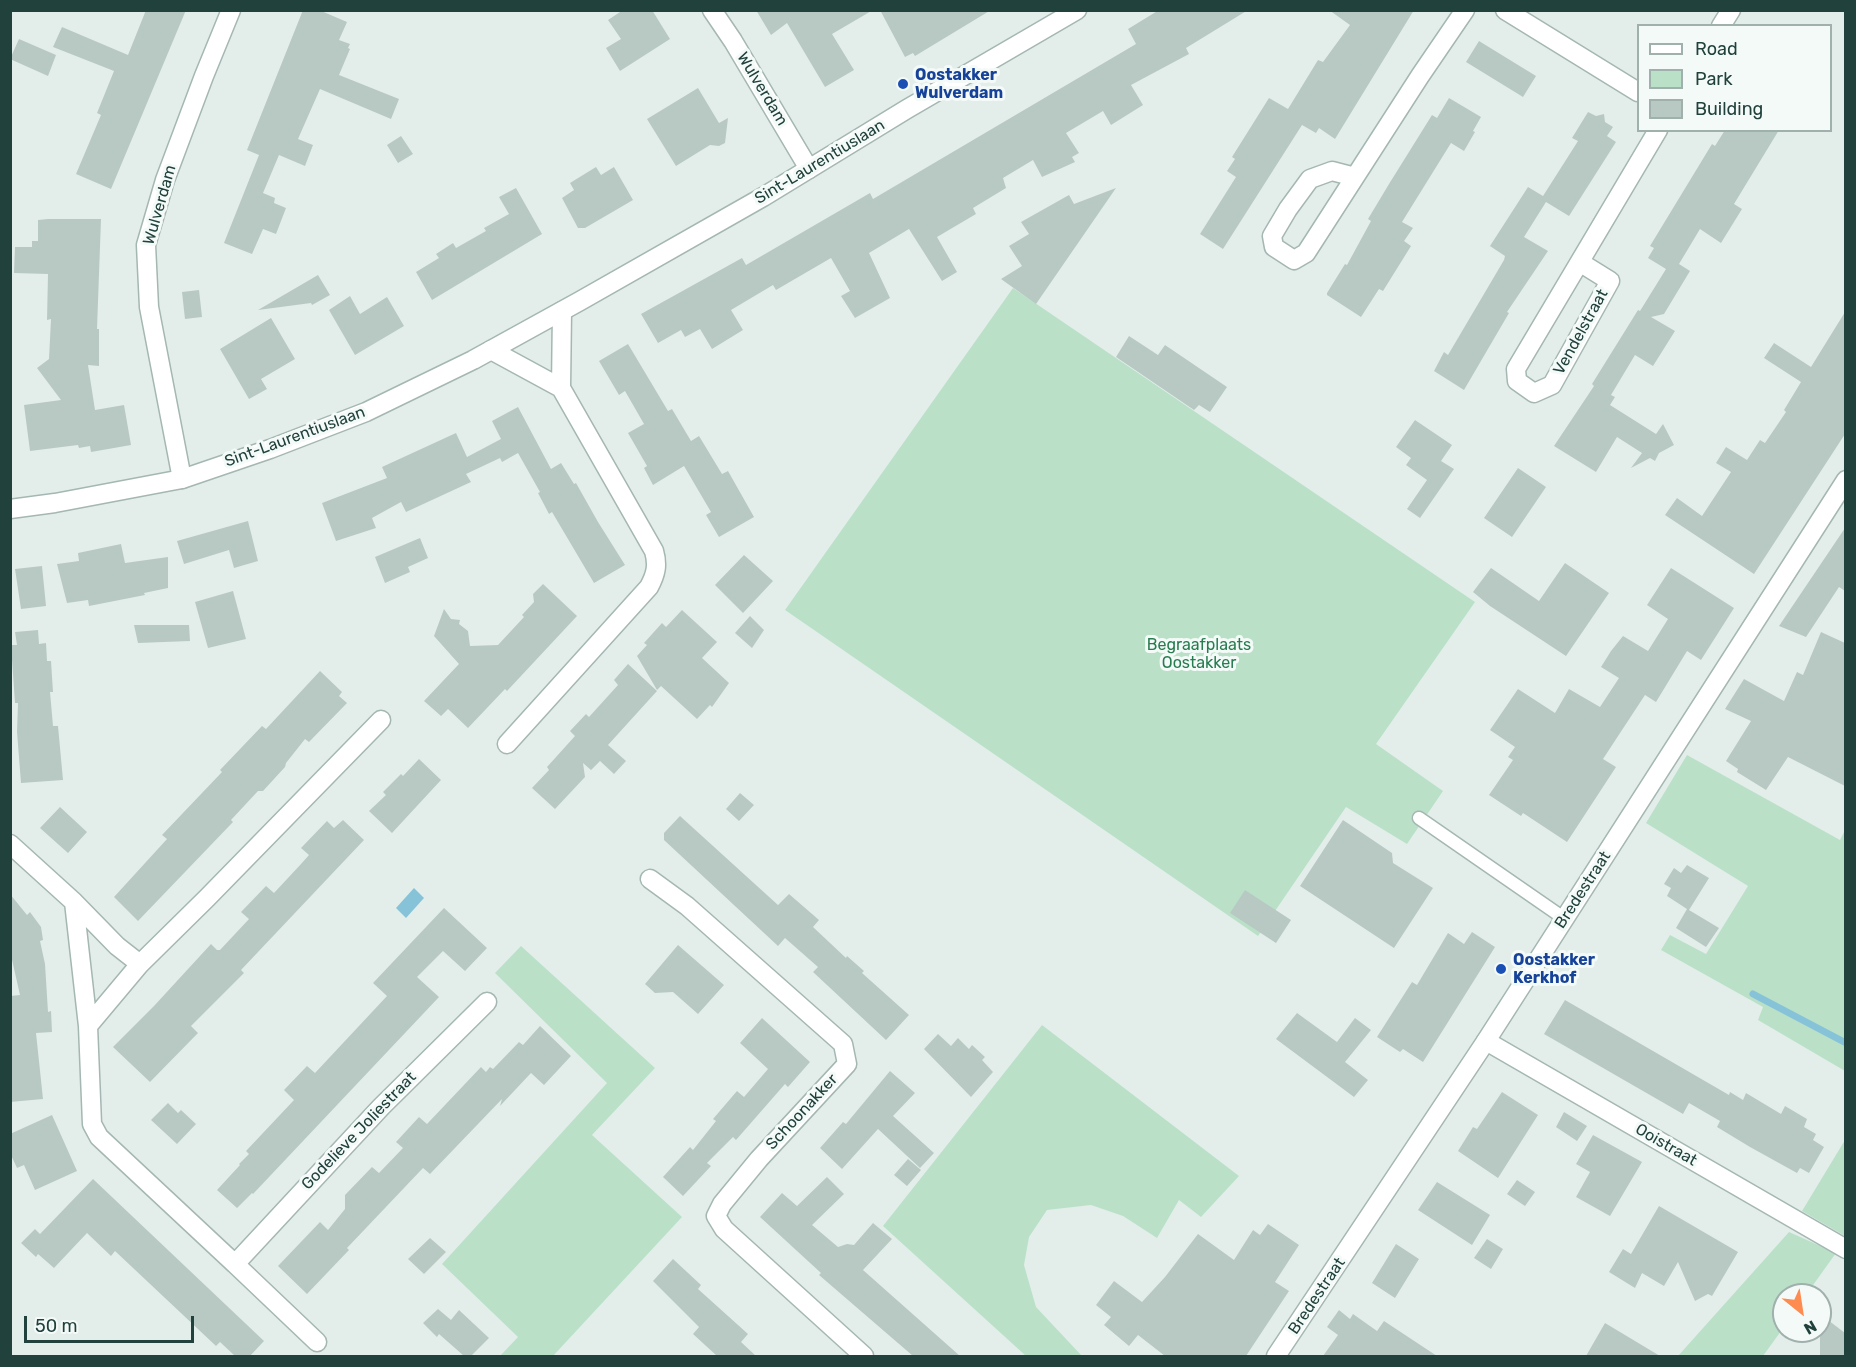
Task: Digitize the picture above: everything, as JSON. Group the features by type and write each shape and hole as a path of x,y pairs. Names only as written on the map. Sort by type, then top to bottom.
{"street":[{"name":"Wulverdam","path":"182,479 149,308 146,245 165,180 231,10"},
{"name":"Wulverdam","path":"712,10 809,169"},
{"name":"Sint-Laurentiuslaan","path":"10,509 55,504 182,479 270,449 366,412 491,350 562,311 809,169 1077,10"},
{"path":"1355,177 1332,171 1310,178 1272,236 1274,247 1294,260 1306,254 1465,10"},
{"path":"1505,10 1637,91"},
{"path":"1722,24 1731,10"},
{"name":"Vendelstraat","path":"1581,262 1610,281 1552,385 1534,393 1517,381 1516,369 1657,132"},
{"path":"507,744 649,587 656,575 657,561 654,551 561,388 562,311"},
{"path":"491,350 561,388"},
{"name":"Bredestraat","path":"1276,1356 1486,1041 1845,480"},
{"path":"88,1026 140,964 381,720"},
{"path":"10,844 74,902 117,946 140,964"},
{"name":"Schoonakker","path":"650,879 687,906 843,1044 847,1064 759,1159 722,1204 716,1216 732,1236 864,1356"},
{"path":"74,902 88,1026 92,1124 99,1137 316,1342"},
{"name":"Godelieve Joliestraat","path":"235,1264 381,1107 487,1002"},
{"name":"Ooistraat","path":"1486,1041 1845,1249"}],"lane":[{"path":"1419,818 1565,919"}],"green space":[{"name":"Begraafplaats Oostakker","path":"1013,288 1475,602 1376,744 1443,791 1407,844 1346,807 1258,936 785,610"},
{"path":"1687,755 1840,840 1845,830 1845,1071 1758,1020 1763,1007 1661,950 1670,935 1706,954 1748,886 1646,823"},
{"path":"521,946 655,1068 592,1135 682,1217 553,1356 500,1356 518,1337 442,1264 607,1083 495,973"},
{"path":"1042,1025 1239,1176 1201,1217 1179,1200 1157,1238 1123,1216 1091,1205 1047,1210 1029,1237 1024,1265 1036,1307 1082,1356 1026,1356 883,1226"},
{"path":"1845,1140 1845,1236 1802,1211"},
{"path":"1789,1232 1836,1253 1815,1283 1772,1283 1772,1343 1763,1356 1678,1356"}],"water":[{"path":"414,888 424,898 406,918 396,908"}],"building":[{"path":"146,10 186,10 111,189 76,174 101,115 97,113 114,71 53,47 62,27 128,55"},
{"path":"303,10 319,10 347,22 339,40 350,44 348,48 350,49 339,75 399,99 391,119 320,89 298,139 313,145 305,166 279,155 263,193 275,198 274,203 286,208 276,234 263,229 252,254 224,243 259,155 247,150"},
{"path":"623,10 652,10 670,39 620,71 606,48 621,39 608,20"},
{"path":"756,10 873,10 832,34 854,70 825,87 787,23 771,35"},
{"path":"880,10 991,10 915,56 913,53 905,57"},
{"path":"1159,10 1248,10 1186,48 1189,54 1131,85 1143,105 1111,125 1103,111 1066,133 1079,153 1072,157 1075,162 1042,177 1033,160 1003,178 1006,188 973,208 976,214 937,237 957,272 942,281 909,229 869,253 890,298 855,318 841,296 850,291 831,258 776,290 773,285 731,310 743,330 712,349 700,329 685,337 681,330 658,343 641,314 742,258 746,265 870,193 873,199 1136,44 1128,29"},
{"path":"1329,10 1414,10 1335,139 1319,128 1316,133 1302,125 1223,249 1200,234 1236,177 1227,171 1235,159 1232,157 1269,98 1288,109 1318,60 1323,62 1350,25"},
{"path":"19,39 56,55 48,76 10,59"},
{"path":"1479,41 1536,76 1523,97 1466,62"},
{"path":"698,88 719,123 728,118 725,143 719,146 710,145 676,166 647,119"},
{"path":"1449,98 1481,117 1473,131 1475,132 1464,151 1451,143 1402,222 1413,228 1404,241 1411,246 1383,291 1379,289 1361,317 1327,293 1345,264 1347,265 1371,221 1368,219 1432,115 1437,118"},
{"path":"1588,112 1596,116 1604,114 1605,122 1613,127 1607,136 1616,142 1569,216 1546,202 1524,237 1548,251 1507,312 1509,313 1464,390 1434,371 1444,352 1448,355 1504,260 1505,256 1490,246 1528,187 1543,196 1578,141 1572,138"},
{"path":"1724,132 1778,132 1734,204 1742,209 1721,243 1700,229 1679,264 1690,271 1664,314 1651,317 1675,331 1653,366 1635,355 1611,395 1615,397 1610,405 1656,434 1663,424 1674,445 1659,453 1655,461 1650,458 1631,468 1642,453 1617,437 1596,472 1554,446 1666,269 1648,258 1654,248 1650,246 1712,144 1715,146"},
{"path":"401,136 413,154 398,163 387,145"},
{"path":"596,167 601,175 614,167 633,200 585,228 578,228 562,198 574,190 570,183"},
{"path":"516,188 542,234 432,300 416,272 439,258 436,254 453,243 456,248 486,231 484,228 509,214 499,197"},
{"path":"1116,188 1036,304 1001,279 1022,266 1009,246 1029,234 1021,222 1069,195 1074,204"},
{"path":"101,219 97,329 99,329 99,366 88,365 95,410 124,405 131,445 91,452 90,446 79,448 78,445 30,451 24,405 61,400 37,368 49,359 51,319 47,320 48,274 14,273 15,247 32,247 32,241 38,241 38,220"},
{"path":"318,275 330,295 312,305 311,303 258,310"},
{"path":"199,290 202,317 185,319 182,292"},
{"path":"350,296 360,314 387,297 404,326 355,355 329,310"},
{"path":"1845,312 1845,434 1754,574 1665,515 1677,498 1702,516 1731,472 1716,463 1726,447 1747,460 1760,440 1765,443 1786,412 1784,410 1801,382 1764,358 1774,343 1811,367"},
{"path":"271,318 295,359 261,379 267,389 249,399 220,349"},
{"path":"1129,336 1158,355 1165,345 1227,387 1210,412 1199,405 1194,410 1116,357"},
{"path":"628,344 668,411 672,409 691,441 699,436 722,474 728,471 754,517 719,537 706,515 711,512 684,466 653,485 644,468 647,466 628,433 644,424 625,391 619,395 599,361"},
{"path":"518,407 551,469 561,463 574,484 576,483 625,565 594,583 552,512 549,514 538,493 540,492 518,453 502,462 500,458 466,474 471,482 406,512 401,502 372,518 376,528 336,541 322,503 387,478 382,467 456,433 467,457 501,439 492,421"},
{"path":"1415,420 1452,445 1441,461 1454,469 1420,518 1407,509 1427,480 1406,465 1411,458 1396,447"},
{"path":"1518,468 1546,487 1512,537 1484,518"},
{"path":"248,521 258,561 234,568 229,550 184,564 177,541"},
{"path":"1845,528 1845,591 1839,587 1806,637 1779,626"},
{"path":"420,538 428,558 408,567 410,572 385,583 375,557"},
{"path":"121,544 125,563 168,557 168,588 89,606 88,600 67,603 57,564 79,561 78,553"},
{"path":"744,555 773,581 743,613 715,585"},
{"path":"1565,563 1609,593 1566,656 1490,606 1473,592 1491,568 1539,601"},
{"path":"42,566 46,606 21,609 15,569"},
{"path":"1671,568 1734,608 1701,660 1687,651 1656,702 1645,695 1603,759 1616,767 1567,842 1523,813 1521,816 1489,795 1513,760 1508,757 1515,747 1490,730 1518,689 1555,713 1569,689 1600,707 1619,678 1601,667 1611,651 1623,636 1648,651 1668,619 1647,605"},
{"path":"543,584 577,616 507,691 505,689 468,728 448,709 441,716 424,701 459,664 434,636 444,609 451,619 460,620 459,624 468,631 470,646 498,645 524,617 522,615 534,602 533,594"},
{"path":"233,591 246,639 208,648 195,602"},
{"path":"682,610 717,642 702,658 729,683 712,707 710,705 697,719 661,686 657,690 637,656 647,645 644,643 662,623 666,627"},
{"path":"750,616 764,630 752,648 735,633"},
{"path":"134,625 189,625 190,641 138,643"},
{"path":"38,630 39,644 46,643 47,661 51,661 53,692 50,692 53,726 58,726 63,780 21,783 17,732 18,703 15,703 11,645 17,645 15,632"},
{"path":"1821,632 1845,643 1845,786 1788,757 1766,790 1737,772 1738,769 1726,761 1751,721 1725,709 1744,679 1784,701 1797,672 1803,675"},
{"path":"628,664 657,691 608,745 626,761 614,774 600,761 591,770 583,763 585,777 555,809 532,788 549,770 547,767 575,736 570,731 586,714 589,717 618,685 614,680"},
{"path":"320,671 342,692 339,696 347,703 309,742 305,739 285,767 263,791 258,791 231,820 233,822 138,921 114,897 167,839 162,835 222,772 220,770 262,726 266,729"},
{"path":"419,759 441,780 392,833 369,811 386,795 383,792"},
{"path":"740,793 754,805 739,821 726,809"},
{"path":"60,807 87,832 68,853 40,828"},
{"path":"680,816 778,905 789,894 819,920 813,927 846,958 847,956 864,971 862,973 909,1015 886,1040 813,972 818,967 785,938 778,946 664,840 664,833"},
{"path":"343,820 364,840 241,970 244,973 191,1026 198,1033 150,1082 113,1047 211,944 220,950 249,919 241,912 266,886 274,893 309,855 301,848 327,821 334,828"},
{"path":"1343,820 1392,853 1393,863 1433,888 1394,948 1300,886"},
{"path":"1687,865 1709,878 1689,910 1719,928 1706,947 1676,928 1687,909 1667,896 1671,888 1664,884 1674,868 1681,873"},
{"path":"1245,890 1291,920 1276,943 1230,913"},
{"path":"10,894 27,915 30,912 41,927 43,940 40,941 45,964 48,1012 51,1011 52,1032 36,1033 43,1099 10,1102 10,996 20,995 10,951"},
{"path":"444,908 487,948 465,971 443,951 417,977 439,997 253,1194 237,1208 217,1190 249,1154 246,1151 294,1100 284,1090 307,1066 315,1073 387,996 373,983"},
{"path":"1472,932 1495,947 1423,1062 1403,1049 1400,1052 1377,1037 1412,982 1417,985 1448,933 1464,944"},
{"path":"678,945 724,985 698,1014 673,992 655,993 645,984"},
{"path":"1565,1000 1729,1095 1730,1092 1743,1100 1746,1093 1781,1114 1785,1106 1807,1119 1804,1127 1816,1134 1813,1140 1824,1147 1809,1173 1800,1168 1797,1173 1750,1147 1717,1127 1720,1121 1689,1103 1683,1114 1544,1034"},
{"path":"1297,1013 1337,1042 1355,1018 1371,1030 1345,1062 1368,1080 1354,1097 1276,1039"},
{"path":"762,1018 810,1062 788,1087 785,1084 736,1140 733,1137 707,1163 711,1166 683,1196 663,1177 690,1147 693,1150 716,1121 713,1119 737,1091 744,1097 768,1069 740,1043"},
{"path":"540,1026 571,1056 544,1085 531,1073 500,1106 502,1099 430,1174 423,1168 307,1294 278,1266 320,1222 328,1230 345,1209 345,1195 372,1167 379,1173 403,1148 396,1142 419,1117 427,1124 481,1067 486,1072 490,1067 493,1069 519,1042 523,1045"},
{"path":"938,1034 951,1046 958,1038 969,1049 972,1045 985,1057 982,1060 993,1072 971,1097 924,1049"},
{"path":"890,1071 915,1093 893,1116 934,1153 920,1168 878,1129 842,1169 820,1148 843,1122 846,1124"},
{"path":"1502,1092 1538,1115 1498,1178 1458,1151 1473,1127 1477,1129"},
{"path":"168,1103 178,1113 181,1110 196,1124 177,1144 151,1120"},
{"path":"1564,1112 1587,1126 1577,1141 1556,1127"},
{"path":"52,1115 77,1171 35,1190 24,1165 17,1168 10,1153 10,1134"},
{"path":"1593,1135 1642,1162 1610,1216 1576,1197 1590,1172 1576,1164"},
{"path":"908,1159 921,1170 907,1186 894,1175"},
{"path":"827,1177 844,1194 812,1225 838,1247 847,1244 854,1245 873,1223 892,1239 863,1270 960,1356 913,1356 819,1275 821,1273 760,1217 782,1193 797,1206"},
{"path":"93,1179 264,1341 250,1356 235,1356 220,1342 216,1346 115,1251 111,1256 87,1233 54,1268 38,1254 36,1257 21,1243 35,1229 40,1234"},
{"path":"1517,1180 1535,1192 1525,1206 1507,1194"},
{"path":"1437,1182 1490,1215 1472,1245 1418,1210"},
{"path":"1659,1206 1738,1252 1712,1296 1708,1294 1695,1301 1678,1262 1664,1286 1642,1273 1635,1288 1609,1272 1623,1249 1631,1254"},
{"path":"1268,1224 1299,1245 1275,1282 1289,1291 1246,1356 1165,1356 1138,1335 1129,1346 1104,1325 1111,1317 1096,1305 1114,1281 1142,1302 1165,1277 1198,1234 1234,1260 1253,1230 1260,1235"},
{"path":"430,1238 446,1252 424,1274 408,1259"},
{"path":"1487,1239 1503,1249 1491,1269 1474,1258"},
{"path":"1396,1244 1419,1259 1395,1298 1372,1283"},
{"path":"673,1259 701,1285 698,1289 748,1334 741,1342 756,1356 717,1356 693,1334 699,1327 653,1281"},
{"path":"438,1309 451,1320 459,1310 489,1338 471,1356 464,1356 439,1334 437,1337 423,1323"},
{"path":"1339,1310 1350,1319 1353,1314 1377,1331 1384,1321 1437,1356 1323,1356 1338,1335 1327,1327"},
{"path":"1605,1323 1660,1356 1586,1356"},
{"path":"1832,1323 1845,1333 1845,1356 1820,1356 1820,1343 1832,1343"}],"waterway":[{"path":"1753,994 1846,1043"}],"place":[{"name":"Oostakker Wulverdam","path":"903,84"},
{"name":"Oostakker Kerkhof","path":"1501,969"}]}
